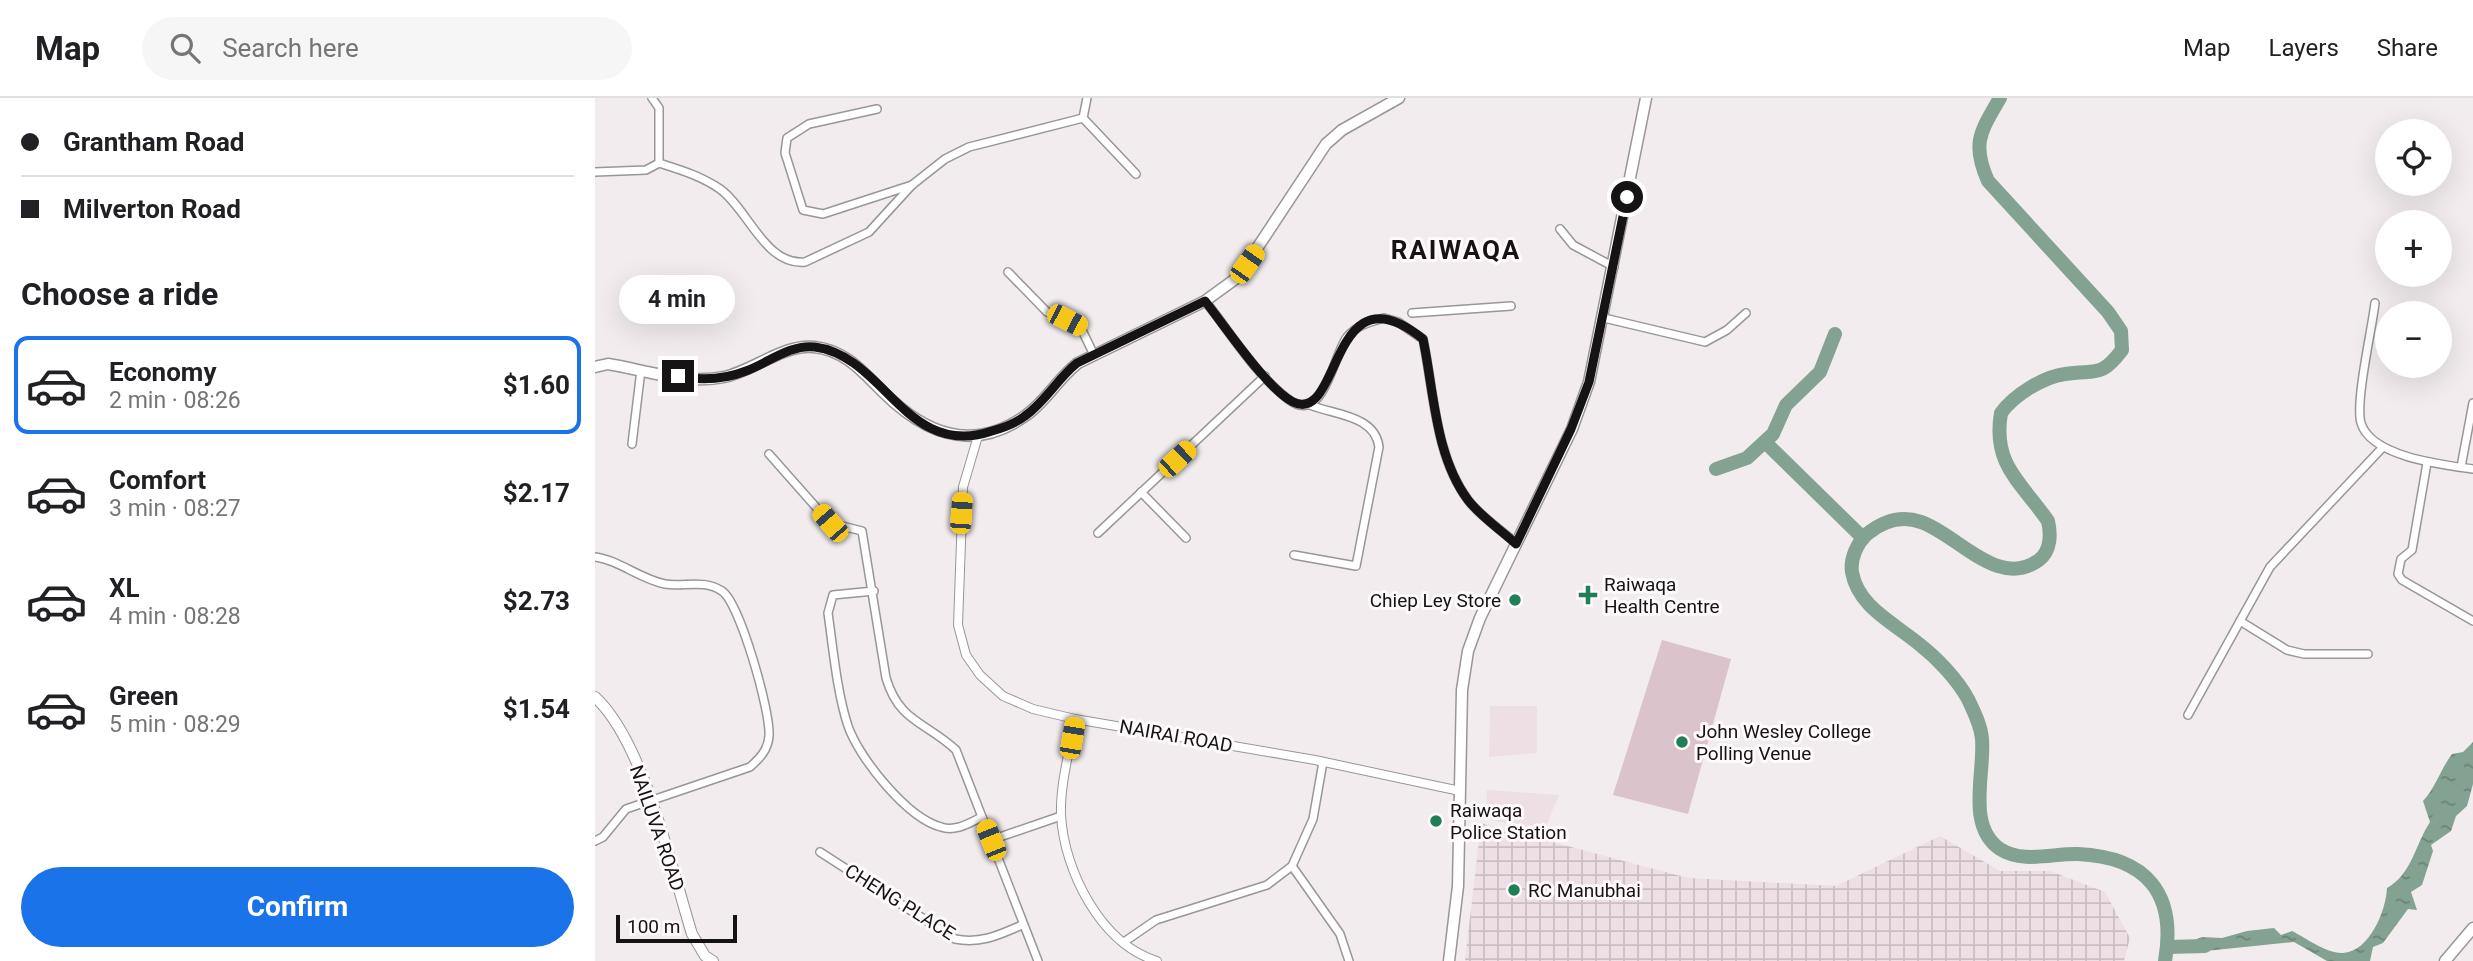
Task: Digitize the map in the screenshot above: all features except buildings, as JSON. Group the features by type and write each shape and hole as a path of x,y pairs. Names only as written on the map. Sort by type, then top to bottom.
{"main road":[{"path":"595,367 608,364 709,380 748,371 792,350 812,346 835,351 849,360 904,412 933,429 956,437 978,436 1026,416 1062,375 1094,355 1205,301 1238,277 1326,144 1342,130 1399,98"},
{"path":"1449,961 1458,886 1462,690 1468,651 1480,618 1571,429 1589,382 1605,318 1646,98"},
{"name":"NAILUVA ROAD","path":"595,697 635,761 692,934 705,956 713,961"},
{"path":"2445,961 2473,928"}],"street":[{"path":"652,98 659,108 659,163"},
{"path":"1083,118 1087,98"},
{"path":"877,109 809,124 787,138 785,153 803,210 823,214 912,185"},
{"path":"595,172 646,170 659,163 700,177 723,191 783,259 794,263 804,262 869,232 912,185 945,159 969,147 1083,118"},
{"path":"1083,118 1136,174"},
{"path":"1560,229 1573,245 1614,267"},
{"path":"1008,272 1047,312 1080,326 1094,355"},
{"path":"1205,301 1265,376 1290,401 1364,423 1378,437 1379,447 1356,566 1294,555"},
{"path":"2375,303 2361,419 2365,430 2383,447 2427,463 2473,469"},
{"path":"1412,313 1511,306"},
{"path":"1605,318 1705,342 1727,330 1746,313"},
{"path":"1310,405 1321,395 1345,339 1354,330 1384,318 1411,330 1423,339 1440,430 1456,481 1469,502 1516,544"},
{"path":"632,444 641,370"},
{"path":"1098,533 1265,376"},
{"path":"2461,467 2473,403"},
{"name":"NAIRAI ROAD","path":"978,436 963,487 959,539 958,625 966,655 980,675 1003,696 1033,709 1075,719 1323,762 1460,791"},
{"path":"2188,715 2270,567 2383,447"},
{"path":"769,454 830,523 862,531 874,591 886,678 893,699 905,715 942,738 955,750 1038,961"},
{"path":"2427,463 2412,550 2401,559 2398,574 2402,580 2473,621"},
{"path":"1141,492 1186,538"},
{"path":"595,557 663,583 707,583 724,592 738,615 768,717 769,737 764,754 750,767 626,809 603,837 595,841"},
{"path":"874,591 833,595 829,602 828,613 849,729 876,771 910,809 926,821 942,828 956,829 982,817"},
{"path":"2241,621 2296,652 2368,654"},
{"path":"1075,719 1061,816 1084,893 1096,912 1125,942 1157,961"},
{"path":"1125,942 1156,920 1267,885 1292,866 1313,818 1323,762"},
{"path":"991,840 1061,816"},
{"name":"CHENG PLACE","path":"820,852 955,939 986,939 1022,925"},
{"path":"1292,866 1340,934 1349,961"}],"shaded area":[{"path":"1662,640 1731,659 1688,814 1613,795"},
{"path":"1490,706 1537,706 1537,753 1489,757"},
{"path":"1487,790 1559,795 1544,831 1486,819"},
{"path":"1481,823 1688,878 1836,886 1940,836 2000,871 2050,871 2105,892 2130,938 2124,961 1465,961"}],"water":[{"path":"2473,742 2473,784 2467,806 2456,816 2451,831 2431,845 2433,851 2422,885 2411,892 2417,910 2408,909 2383,943 2373,947 2370,961 2327,961 2294,942 2186,953 2184,944 2202,937 2222,938 2247,931 2274,928 2281,935 2292,931 2337,953 2352,951 2361,946 2379,918 2387,888 2408,867 2430,822 2423,801 2452,754 2463,752"}],"waterway":[{"path":"2000,98 1983,129 1979,147 1988,181 2108,312 2121,331 2122,350 2108,365 2097,371 2056,376 2039,383 2013,400 2001,413 1999,431 2005,460 2019,484 2048,521 2049,542 2046,552 2039,560 2024,567 2008,568 1993,564 1935,528 1914,520 1899,519 1879,526 1863,538 1853,557 1852,572 1861,595 1869,605 1933,656 1952,676 1968,699 1981,734 1980,813 1983,827 1990,839 2000,849 2019,856 2078,854 2122,862 2139,871 2161,898 2166,916 2165,961"},
{"path":"1716,469 1747,458 1773,434 1786,405 1820,372 1835,334"},
{"path":"1765,442 1863,538"},
{"path":"2168,947 2205,946"}],"place":[{"name":"Raiwaqa Health Centre","path":"1588,595"},
{"name":"Chiep Ley Store","path":"1515,600"},
{"name":"John Wesley College Polling Venue","path":"1682,742"},
{"name":"Raiwaqa Police Station","path":"1436,821"},
{"name":"RC Manubhai","path":"1514,890"}],"district":[{"name":"RAIWAQA","path":"1456,250"}],"route":[{"path":"678,376 694,380 727,377 748,371 792,350 812,346 835,351 849,360 904,412 933,429 956,437 978,436 1003,428 1026,416 1062,375 1077,363 1205,301 1265,376 1290,401 1301,406 1310,405 1321,395 1345,339 1368,322 1384,318 1398,321 1423,339 1440,430 1456,481 1469,502 1516,544 1571,429 1589,382 1605,318 1627,197"}]}
